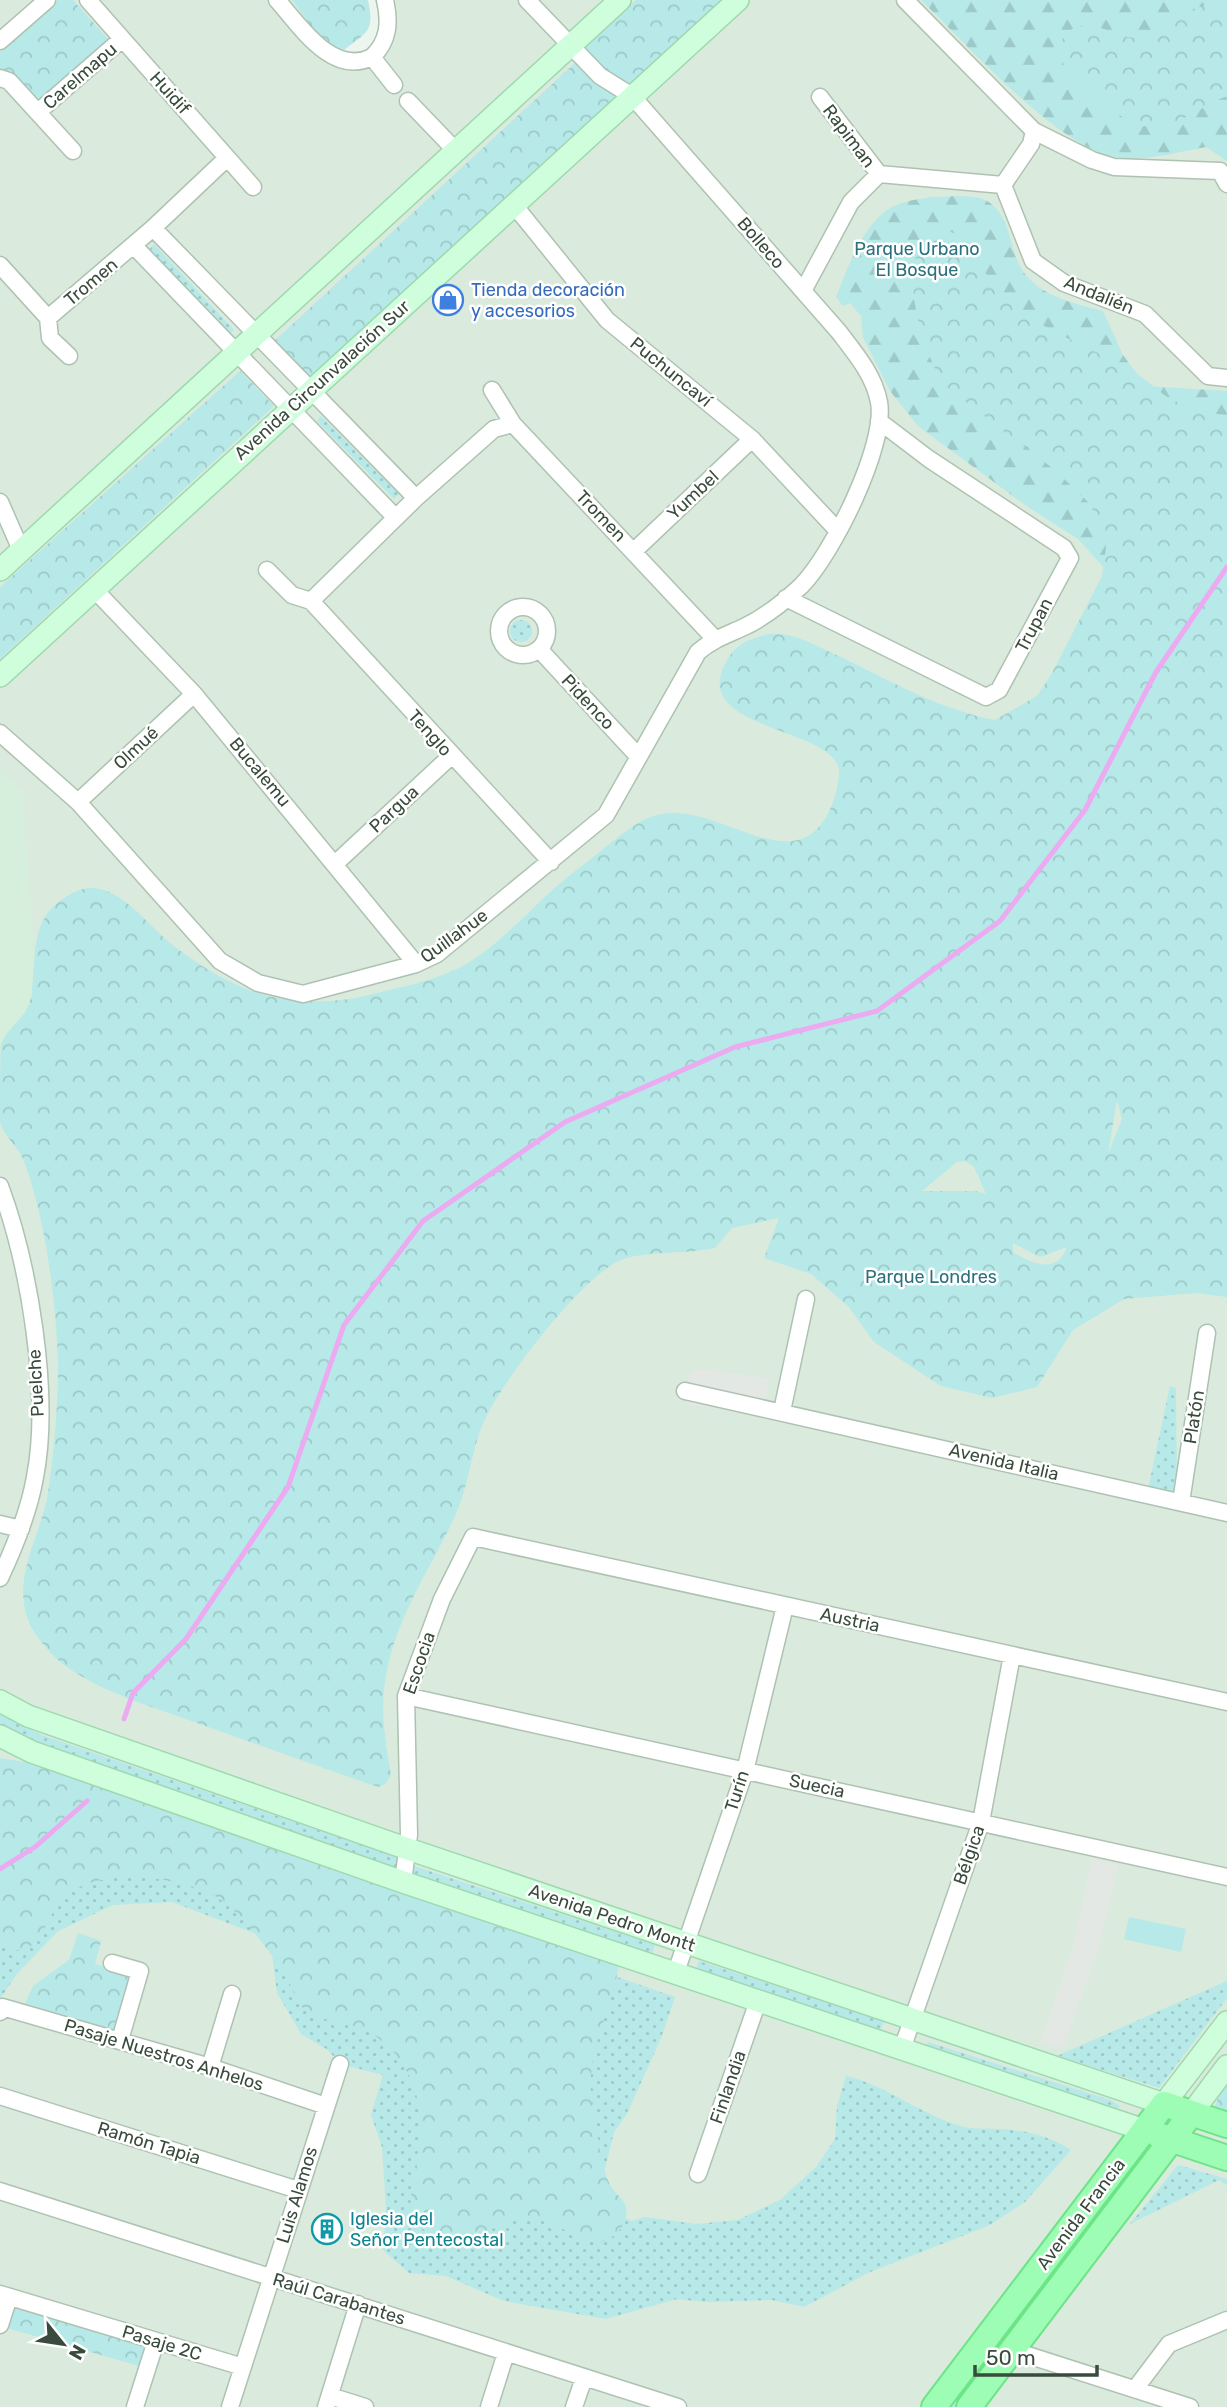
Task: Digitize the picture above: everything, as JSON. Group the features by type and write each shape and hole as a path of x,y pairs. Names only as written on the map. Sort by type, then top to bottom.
{"main road":[{"path":"0,570 620,0"},
{"name":"Avenida Circunvalación Sur","path":"0,676 738,0"},
{"name":"Avenida Pedro Montt","path":"0,1701 28,1716 408,1849 1227,2126"},
{"name":"Avenida Pedro Montt","path":"0,1736 32,1752 402,1882 1227,2158"},
{"name":"Avenida Francia","path":"934,2407 1227,2022"},
{"name":"Avenida Francia","path":"969,2407 1227,2066"},
{"path":"1001,2319 1018,2342"}],"street":[{"path":"0,41 47,0"},
{"name":"Huidif","path":"88,0 253,187"},
{"path":"277,0 331,56 348,62 372,57 380,49 388,32 384,0"},
{"name":"Bolleco","path":"527,0 600,76 632,96 803,291 866,368 879,401 880,421 876,447 838,531"},
{"path":"905,0 1034,131 1092,160 1114,167 1220,171 1227,184"},
{"name":"Carelmapu","path":"38,112 122,39"},
{"path":"372,57 394,85"},
{"path":"0,78 9,81 73,151"},
{"name":"Rapiman","path":"820,97 879,174"},
{"path":"408,101 456,151"},
{"path":"803,291 851,202 879,174 1003,185 1031,144 1034,131"},
{"name":"Tromen","path":"48,318 134,245 228,158"},
{"name":"Andalién","path":"1003,185 1033,261 1065,283 1145,314 1208,376 1227,378"},
{"name":"Puchuncaví","path":"514,205 607,320 752,439 838,531"},
{"path":"153,228 416,498"},
{"name":"Tromen","path":"134,245 395,517"},
{"name":"Tromen","path":"0,265 48,318 50,338 69,356"},
{"name":"Tromen","path":"492,390 513,424 714,638"},
{"name":"Trupan","path":"786,598 986,697 999,690 1070,558 1064,548 929,458 880,421"},
{"path":"311,601 395,517 494,429 513,424"},
{"name":"Yumbel","path":"634,551 752,439"},
{"path":"351,471 372,452"},
{"path":"0,502 21,550"},
{"name":"Quillahue","path":"0,733 78,802 220,961 258,983 303,994 416,964 436,954 606,815 637,755 698,652 714,638 747,626 803,584 838,531"},
{"name":"Tenglo","path":"267,570 292,595 311,601 551,862"},
{"name":"Bucalemu","path":"94,589 194,694 337,863 416,964"},
{"name":"Pidenco","path":"539,649 637,755"},
{"name":"Olmué","path":"78,802 194,694"},
{"name":"Pargua","path":"337,863 451,755"},
{"name":"Puelche","path":"0,1186 27,1280 38,1398 36,1476 21,1529 0,1578"},
{"path":"782,1411 806,1299"},
{"name":"Platón","path":"1181,1502 1206,1333"},
{"name":"Avenida Italia","path":"685,1391 1227,1513"},
{"path":"0,1524 21,1529"},
{"name":"Austria","path":"473,1537 1227,1702"},
{"name":"Escocia","path":"402,1882 408,1849 406,1696 442,1599 473,1537"},
{"name":"Turín","path":"676,1972 745,1771 785,1606"},
{"name":"Bélgica","path":"902,2049 981,1822 1012,1655"},
{"name":"Suecia","path":"406,1696 1227,1877"},
{"path":"112,1963 141,1971 120,2040"},
{"path":"210,2067 232,1994"},
{"name":"Finlandia","path":"698,2174 758,2001"},
{"name":"Pasaje Nuestros Anhelos","path":"1,2010 120,2040 326,2105"},
{"name":"Luis Alamos","path":"230,2407 340,2064"},
{"name":"Ramón Tapia","path":"0,2096 298,2190"},
{"name":"Raúl Carabantes","path":"0,2191 677,2407"},
{"path":"0,2325 4,2296"},
{"name":"Pasaje 2C","path":"4,2296 243,2367"},
{"path":"358,2304 328,2401 365,2407"},
{"path":"1135,2389 1169,2344 1227,2319"},
{"path":"135,2407 156,2341"},
{"path":"1018,2342 1135,2389 1190,2407"},
{"path":"489,2407 506,2353"},
{"path":"574,2407 584,2378"}],"shaded area":[{"path":"0,0 293,0 328,40 348,51 365,51 377,40 381,25 375,0 1227,0 1227,2407 0,2407"},
{"path":"0,771 22,790 39,1022 0,1051"},
{"path":"696,1369 769,1378 763,1415 690,1405 684,1400 689,1374"},
{"path":"1092,1857 1118,1864 1102,1937 1064,2047 1054,2047 1040,2042 1072,1951"}],"green space":[{"path":"58,0 73,0 109,40 42,101 35,100 0,72 0,51"},
{"path":"292,0 368,0 370,25 364,35 344,50 323,42"},
{"path":"636,0 723,0 627,88 604,73 583,49"},
{"path":"921,0 1227,0 1227,161 1206,147 1138,158 1116,157 1093,150 1041,115"},
{"path":"1227,0 1227,96 1176,122 1153,126 1137,125 1129,121 1107,106 1060,58 1063,38 1076,27 1094,26 1129,37 1138,37 1186,12"},
{"path":"577,61 616,98 307,381 270,345"},
{"name":"Parque Urbano El Bosque","path":"931,197 980,198 997,209 1020,266 1029,279 1058,298 1103,311 1123,355 1146,386 1227,391 1227,458 1114,511 1109,573 1078,539 1025,505 918,426 890,391 863,337 861,316 850,303 843,306 836,297 852,257 876,220 899,204"},
{"name":"Parque Londres","path":"951,232 967,242 996,289 1026,315 1120,364 1171,399 1199,410 1227,415 1227,1297 1195,1293 1124,1299 1073,1330 1037,1387 992,1398 941,1386 874,1342 848,1306 811,1274 764,1258 779,1218 732,1228 715,1248 630,1257 605,1270 586,1285 528,1353 487,1415 477,1439 460,1504 407,1610 392,1649 383,1696 391,1775 385,1784 378,1787 147,1705 82,1677 58,1660 36,1635 26,1613 23,1595 28,1561 48,1494 58,1366 54,1300 38,1209 24,1161 0,1121 1,1044 30,1001 36,947 42,922 60,901 75,892 88,888 102,890 127,903 170,943 193,960 251,991 303,1001 356,998 439,977 473,960 498,941 575,871 633,827 654,816 686,814 761,837 784,841 805,838 822,823 836,793 839,777 839,768 830,755 813,744 747,717 730,705 721,690 722,671 726,662 745,642 769,634 797,638 935,702 995,720 1037,696 1051,675 1102,576 1106,547 1101,526 1089,503 1056,471 944,385 937,372 918,319 914,300 914,265 919,250 925,243","holes":["1117,1100 1122,1119 1108,1154","966,1161 974,1167 986,1194 976,1191 922,1191 957,1162","1013,1243 1040,1257 1067,1247 1063,1256 1051,1264 1036,1263 1013,1252"]},
{"path":"154,244 234,330 226,337 148,251"},
{"path":"240,371 274,406 0,659 0,587"},
{"path":"321,416 399,494 394,499 317,421"},
{"path":"521,620 529,623 532,631 529,639 521,642 513,639 510,631 513,623"},
{"path":"1170,1386 1176,1388 1177,1496 1148,1489"},
{"path":"0,1714 39,1734 399,1858 399,1870 0,1730"},
{"path":"0,1758 64,1768 620,1956 617,1976 595,2048 591,2086 603,2165 611,2186 626,2207 626,2217 617,2233 608,2240 588,2241 550,2222 527,2218 460,2241 446,2241 425,2231 411,2208 418,2153 417,2099 410,2077 396,2054 366,2031 306,2011 271,1954 240,1917 219,1898 209,1893 176,1882 139,1877 121,1877 86,1884 61,1900 35,1943 26,1949 15,1950 0,1945"},
{"path":"0,1792 539,1950 675,1997 661,2038 627,2114 614,2132 598,2197 604,2209 632,2221 645,2217 696,2224 738,2220 780,2200 816,2167 835,2139 837,2106 846,2076 875,2086 932,2115 961,2126 1028,2133 1045,2137 1071,2150 1025,2202 990,2225 870,2272 804,2307 772,2300 705,2302 677,2299 606,2319 504,2301 446,2276 409,2273 383,2250 386,2208 382,2147 371,2115 383,2075 340,2064 328,2050 301,2034 277,1993 270,1939 172,1902 113,1905 58,1931 17,1974 0,1999"},
{"path":"414,1866 655,1945 651,1957 413,1877"},
{"path":"1129,1917 1186,1929 1181,1952 1124,1939"},
{"path":"78,1933 101,1941 95,1964 132,1974 117,2032 24,2006 33,1986 69,1960"},
{"path":"699,1961 884,2021 880,2031 696,1970"},
{"path":"1227,1981 1227,1998 1159,2088 1057,2056"},
{"path":"928,2042 1110,2100 1120,2106 1116,2110 925,2049"},
{"path":"1227,2084 1227,2117 1213,2112 1219,2095"},
{"path":"1140,2153 1032,2310 1024,2303"},
{"path":"1178,2165 1227,2179 1227,2185 1219,2180 1130,2224"},
{"path":"13,2308 145,2346 139,2366 7,2328"},
{"path":"997,2341 1002,2347 957,2407 947,2407"}],"waterway":[{"path":"124,1719 133,1693 186,1639 288,1487 344,1325 423,1221 565,1122 735,1047 877,1011 1000,921 1085,810 1156,672 1227,567"},
{"path":"0,1869 35,1847 87,1801"}],"place":[{"name":"Tienda decoración y accesorios","path":"448,300"},
{"name":"Iglesia del Señor Pentecostal","path":"327,2229"}]}
